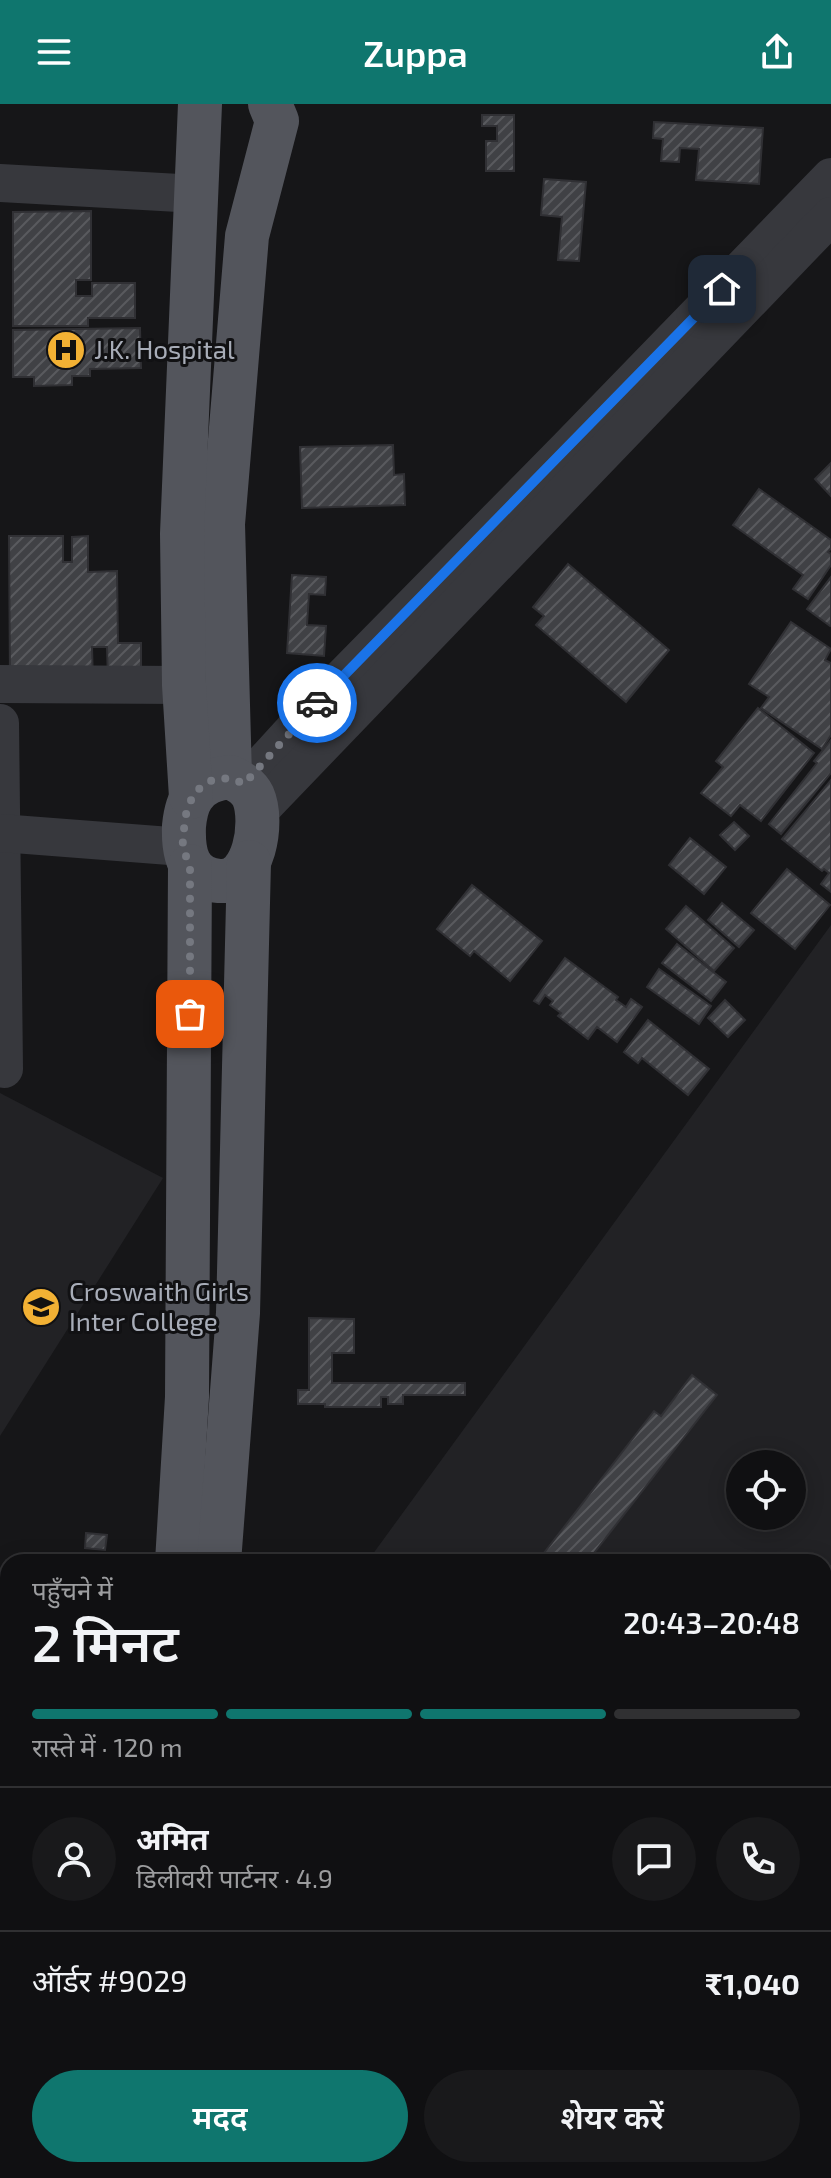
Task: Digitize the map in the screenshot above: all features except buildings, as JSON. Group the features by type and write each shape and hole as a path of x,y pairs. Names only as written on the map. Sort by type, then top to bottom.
{"main road":[{"path":"177,1554 187,1397 190,1162 184,817 191,797 184,685 182,534 200,104"},
{"path":"220,1554 238,1313 249,862 256,838 244,791 223,524 247,236 283,110"},
{"path":"196,213 227,237 247,236"},
{"path":"191,797 216,778 244,791"},
{"path":"187,857 203,877 222,881 239,876 249,862"}],"street":[{"path":"244,791 329,691 831,177"},
{"path":"0,183 196,213"},
{"path":"244,791 831,216"},
{"path":"0,684 184,685"},
{"path":"0,723 4,1069"},
{"path":"1,833 187,857"}],"shaded area":[{"path":"831,925 831,1554 373,1554"},
{"name":"Croswaith Girls Inter College","path":"0,1093 163,1178 0,1436"}],"way so far":[{"path":"190,1014 190,866 183,847 184,817 191,797 216,778 230,777 244,784 317,703"}],"place":[{"name":"J.K. Hospital","path":"66,350"},
{"name":"Croswaith Girls Inter College","path":"41,1307"}],"route":[{"path":"317,703 722,289"}]}
